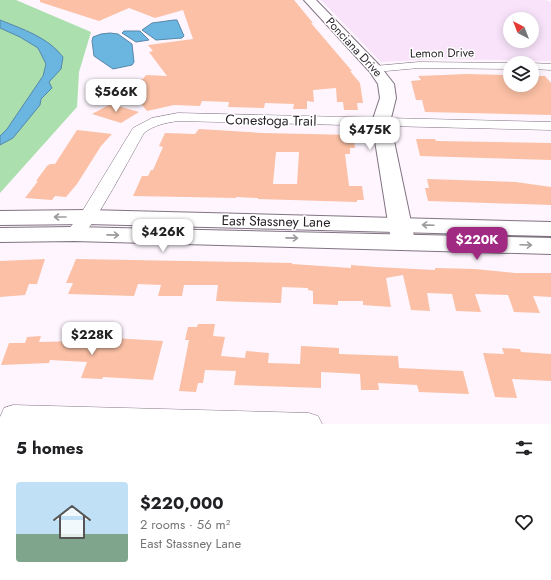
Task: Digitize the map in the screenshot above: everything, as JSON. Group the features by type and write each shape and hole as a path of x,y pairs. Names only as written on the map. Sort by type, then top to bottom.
{"main road":[{"name":"Ponciana Drive","path":"310,0 384,78 389,93 387,105 381,122 401,232"},
{"name":"East Stassney Lane","path":"0,218 80,225 401,232 551,229"},
{"name":"East Stassney Lane","path":"0,234 80,225"},
{"name":"East Stassney Lane","path":"401,232 551,246"}],"street":[{"name":"Lemon Drive","path":"375,68 432,65 503,66"},
{"path":"539,66 551,67"},
{"name":"Conestoga Trail","path":"80,225 138,131 146,125 160,120 178,117 551,126"},
{"path":"11,420 309,424"}],"shaded area":[{"path":"321,0 545,0 551,2 551,61 539,61 539,56 503,56 503,60 436,59 381,62"}],"green space":[{"path":"0,0 16,0 91,32 79,72 77,107 0,193"}],"water":[{"path":"0,20 34,34 50,44 63,57 61,69 49,82 52,88 41,99 40,105 13,138 0,145 0,136 7,129 43,76 46,64 38,48 20,37 0,28"},
{"path":"177,20 184,36 182,38 156,40 142,30 152,23"},
{"path":"124,31 140,31 149,40 136,42 122,33"},
{"path":"110,33 118,34 132,44 134,62 132,65 113,69 94,56 92,41 93,37"}],"building":[{"path":"40,0 294,0 313,23 311,23 352,71 350,71 360,83 363,103 357,103 358,110 344,110 343,102 337,102 336,88 313,90 314,102 307,101 307,109 293,109 294,104 265,103 264,108 228,107 229,102 202,101 200,106 174,105 147,111 132,93 141,79 143,79 146,75 167,76 149,52 153,51 148,45 193,39 183,10 155,18 129,8 99,21 40,2"},
{"path":"467,74 503,75 503,92 539,92 539,76 545,76 551,83 551,115 425,112 422,100 416,100 411,81 421,80 418,76"},
{"path":"111,104 139,112 121,123 92,114"},
{"path":"199,129 262,133 353,135 355,148 350,148 350,154 345,154 349,186 362,186 364,200 357,200 357,202 236,197 133,196 142,176 148,176 151,170 153,170 163,147 159,146 165,133 195,134","holes":["276,152 299,152 297,184 273,184"]},
{"path":"77,130 112,134 101,146 77,184 66,197 55,196 52,200 25,198 47,166 50,164 55,164"},
{"path":"416,139 435,139 436,141 551,143 551,160 420,156"},
{"path":"427,179 516,182 551,187 551,205 428,201 425,188 429,188"},
{"path":"45,259 37,284 29,284 25,295 0,297 0,261"},
{"path":"76,259 292,263 351,268 351,265 435,270 435,268 475,269 515,273 551,273 551,297 533,296 540,313 514,312 508,295 475,294 481,312 456,311 452,294 427,293 430,311 411,310 403,275 386,278 391,307 363,305 363,301 338,301 338,305 313,304 313,291 308,290 308,288 282,287 281,303 216,301 218,285 184,285 182,296 158,296 161,285 138,284 134,296 68,294 73,283 66,283"},
{"path":"198,324 215,324 213,336 225,337 221,356 245,358 246,351 269,353 268,363 300,364 301,346 339,348 339,354 398,356 399,368 463,371 469,394 419,392 417,385 378,383 379,390 361,390 360,374 321,372 321,388 234,385 236,371 205,370 203,383 198,383 196,392 179,391 189,340 185,340 188,327 197,327"},
{"path":"41,336 39,342 79,341 80,336 163,341 153,380 103,377 102,379 81,378 87,362 50,360 49,363 1,365 9,343 25,343 27,337"},
{"path":"502,348 520,349 521,352 551,354 551,381 512,379 517,398 495,397 483,353 504,354"}]}
